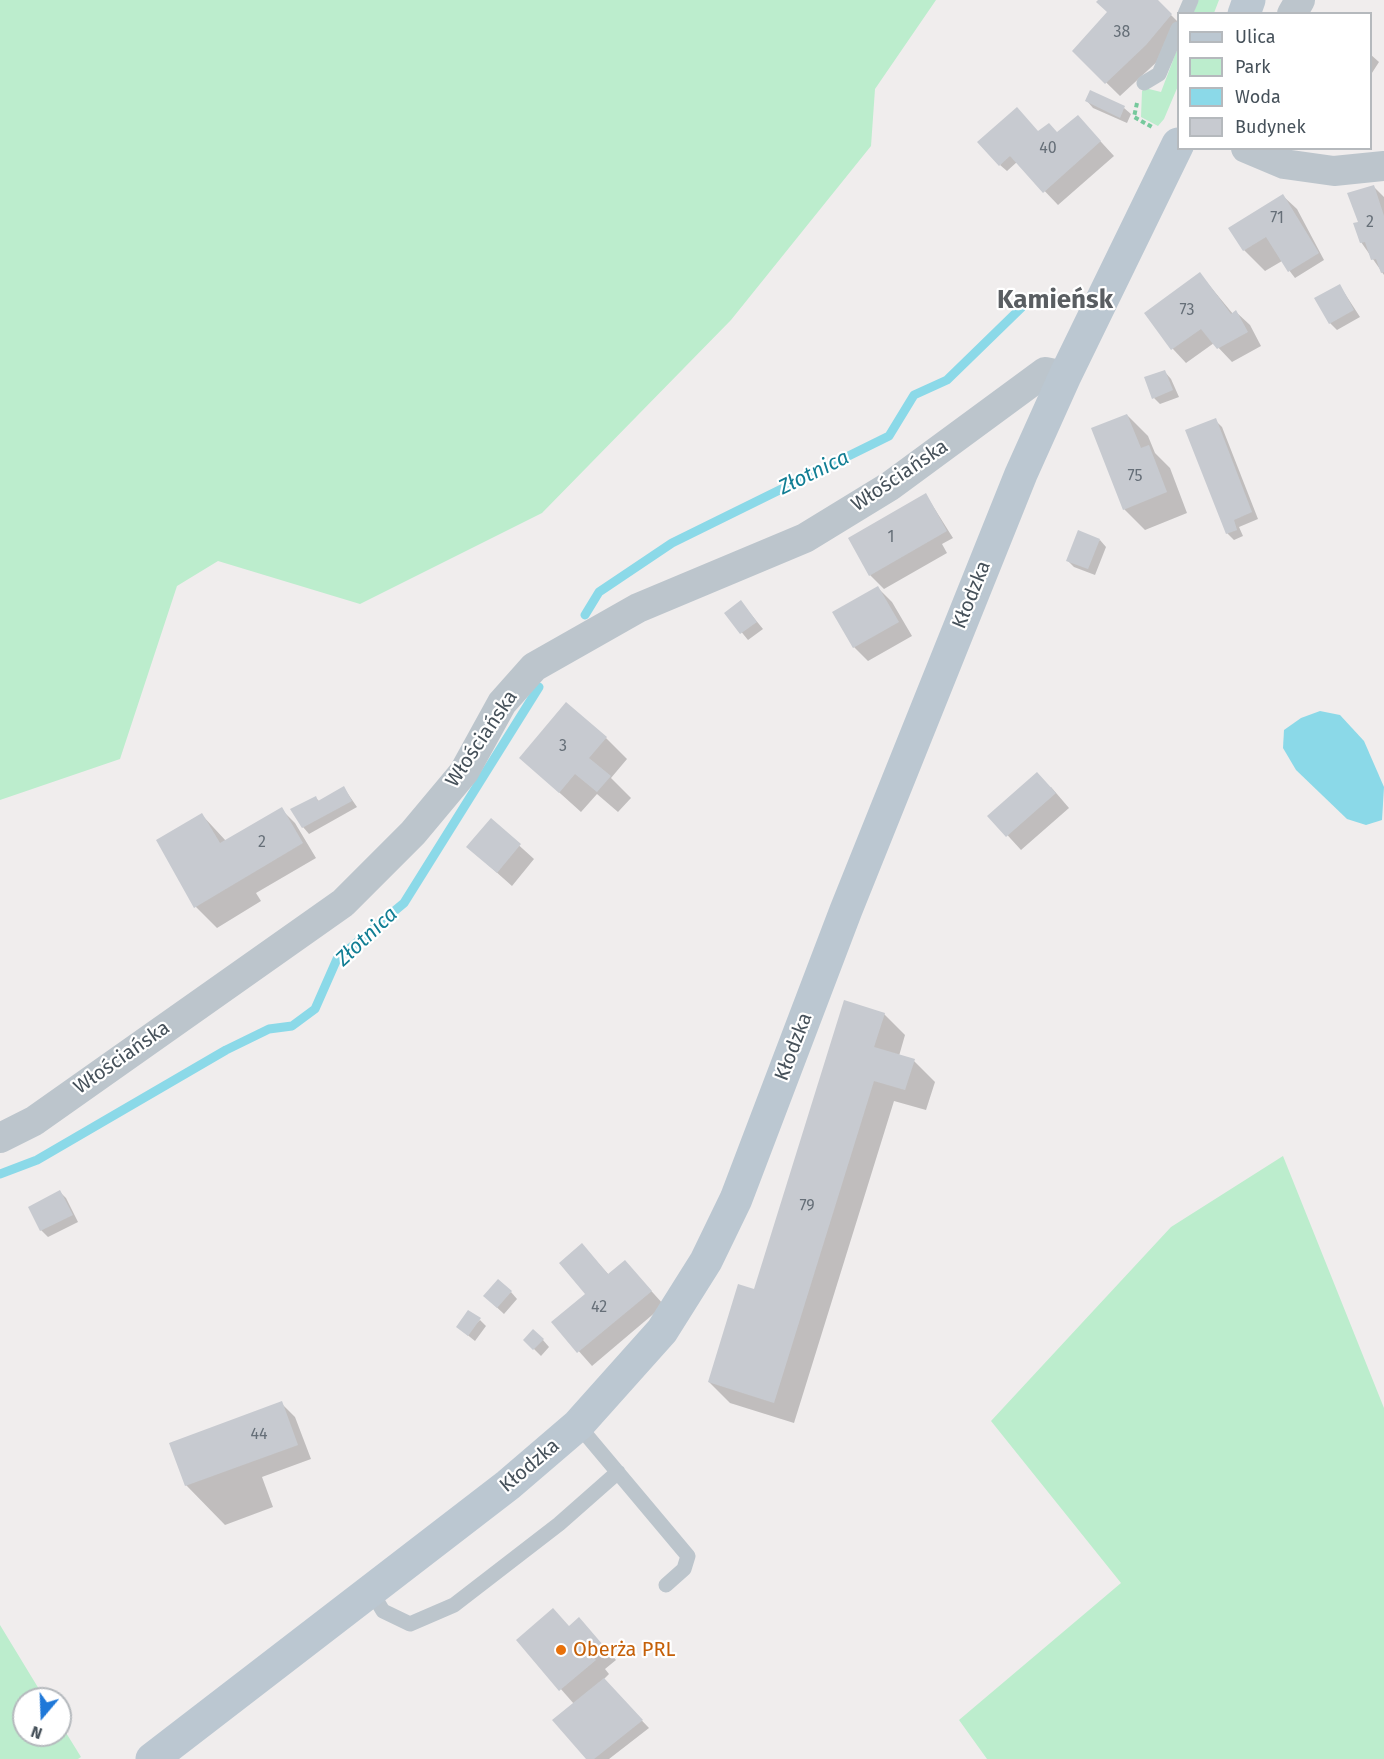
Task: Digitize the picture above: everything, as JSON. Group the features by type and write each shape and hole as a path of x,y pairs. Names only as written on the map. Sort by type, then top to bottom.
{"main road":[{"name":"Kłodzka","path":"152,1759 508,1485 578,1425 662,1331 706,1262 736,1199 855,889 1021,474 1170,138"}],"street":[{"path":"1251,150 1284,164 1334,171 1384,166"},
{"name":"Włościańska","path":"0,1138 34,1121 343,903 412,833 464,772 502,703 534,667 638,608 805,538 890,486 1045,372 1065,376"}],"lane":[{"path":"1144,83 1159,74 1177,34"},
{"path":"578,1425 688,1556 684,1569 666,1585"},
{"path":"372,1591 383,1611 410,1624 454,1605 559,1524 618,1472"}],"path":[{"path":"1134,117 1170,138"}],"green space":[{"path":"0,0 936,0 875,89 871,146 731,320 542,513 360,604 218,561 177,586 120,759 0,800"},
{"path":"1198,0 1219,0 1214,12 1194,12"},
{"path":"1177,50 1177,88 1164,119 1158,126 1141,117 1142,91 1145,88 1161,92"},
{"path":"1283,1156 1384,1408 1384,1759 987,1759 959,1720 1121,1583 991,1421 1171,1227"},
{"path":"0,1625 38,1687 12,1687 12,1747 72,1747 72,1742 81,1757 78,1759 0,1759"}],"water":[{"path":"1320,711 1340,715 1364,741 1384,787 1382,820 1366,825 1347,819 1296,770 1283,748 1284,730 1301,718"}],"building":[{"path":"1098,0 1158,0 1172,14 1146,45 1105,84 1072,51 1107,12 1096,2"},
{"path":"1090,90 1125,106 1120,118 1085,101"},
{"path":"1017,107 1038,131 1049,123 1057,132 1078,115 1101,141 1043,193 1010,156 999,166 977,142"},
{"path":"1374,185 1384,216 1384,272 1381,273 1376,259 1371,260 1365,242 1360,243 1353,223 1358,222 1347,193"},
{"path":"1283,194 1319,253 1288,272 1266,237 1243,251 1228,228"},
{"path":"1200,272 1231,314 1236,310 1248,332 1217,349 1201,329 1171,350 1144,313"},
{"path":"1340,284 1354,310 1329,324 1314,298"},
{"path":"1165,370 1173,390 1152,399 1144,377"},
{"path":"1127,414 1141,448 1149,445 1167,492 1123,510 1091,428"},
{"path":"1216,418 1252,512 1234,520 1237,530 1226,534 1185,430"},
{"path":"926,493 947,531 869,576 848,538"},
{"path":"1078,530 1100,539 1088,569 1066,561"},
{"path":"878,586 899,622 853,648 832,612"},
{"path":"741,600 757,622 740,634 724,613"},
{"path":"566,702 607,737 589,758 611,776 597,792 575,774 559,793 519,758"},
{"path":"1037,772 1056,793 1006,837 987,816"},
{"path":"344,786 352,801 302,828 290,809 316,796 318,801"},
{"path":"282,807 303,843 194,908 156,840 202,813 220,843"},
{"path":"491,818 521,844 497,873 466,847"},
{"path":"844,1000 885,1013 874,1047 915,1059 905,1090 874,1081 774,1403 708,1382 738,1284 754,1289"},
{"path":"60,1190 73,1215 40,1231 28,1207"},
{"path":"582,1243 608,1274 625,1260 652,1291 577,1353 551,1322 585,1294 559,1263"},
{"path":"498,1279 512,1291 497,1308 483,1296"},
{"path":"468,1310 481,1318 468,1336 456,1327"},
{"path":"533,1329 544,1339 533,1350 523,1340"},
{"path":"282,1401 298,1445 185,1486 169,1443"},
{"name":"Oberża PRL","path":"553,1608 569,1626 579,1617 603,1645 592,1655 596,1660 559,1691 516,1640"},
{"path":"604,1678 643,1720 594,1759 586,1759 552,1720"}],"waterway":[{"name":"Złotnica","path":"585,615 599,592 672,543 889,436 914,395 947,380 1022,307"},
{"name":"Złotnica","path":"0,1174 37,1160 226,1050 269,1029 292,1026 315,1009 337,959 404,903 539,687"}],"place":[{"name":"Oberża PRL","path":"561,1650"}],"district":[{"name":"Kamieńsk","path":"1055,301"}]}
